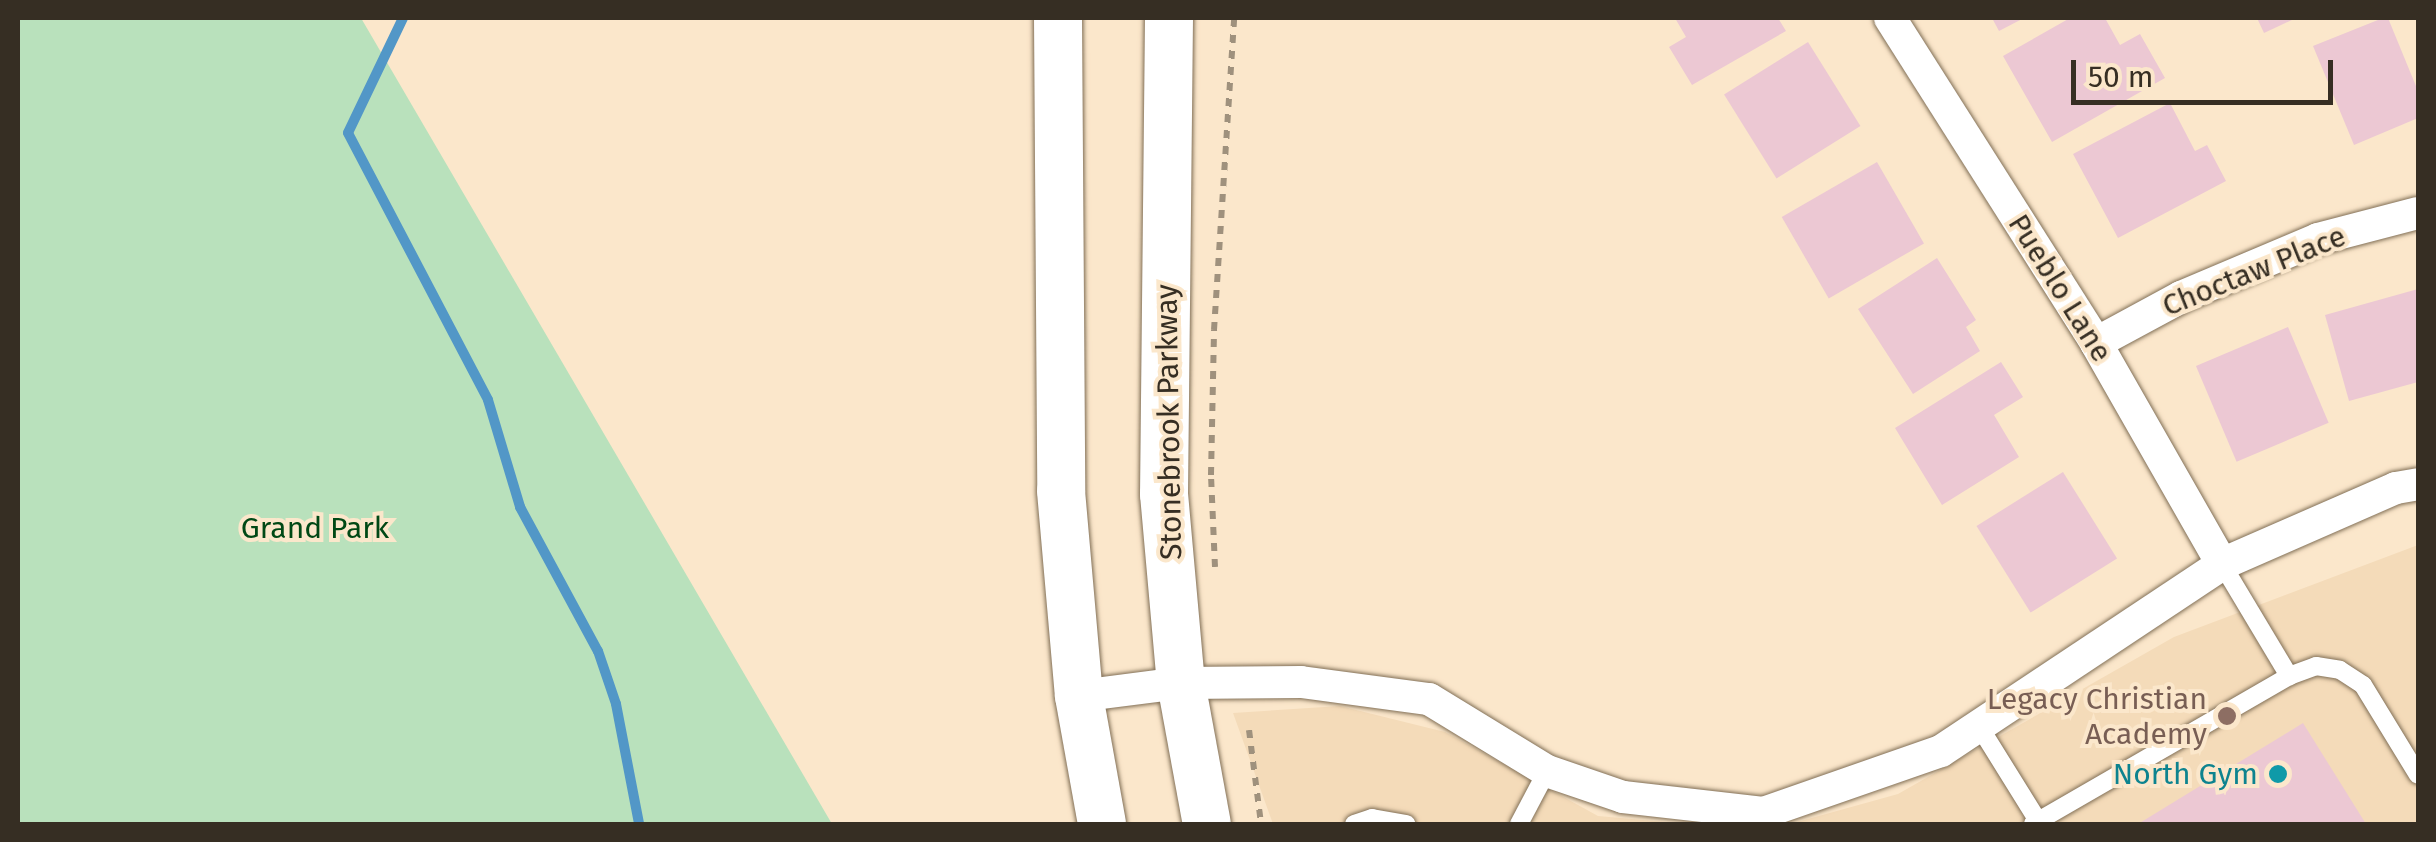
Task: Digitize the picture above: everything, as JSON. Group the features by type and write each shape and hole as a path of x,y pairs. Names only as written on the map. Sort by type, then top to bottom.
{"main road":[{"path":"1058,18 1061,491 1078,696 1102,824"},
{"name":"Stonebrook Parkway","path":"1169,18 1164,494 1181,683 1207,824"}],"street":[{"name":"Pueblo Lane","path":"1890,18 2096,344 2222,564"},
{"name":"Choctaw Place","path":"2096,344 2181,297 2318,239 2418,213"},
{"path":"1078,696 1181,683 1301,682 1428,698 1547,771 1622,797 1763,813 1942,751 2222,564 2396,488 2418,484"}],"lane":[{"path":"2222,564 2289,676"},
{"path":"1979,726 2037,823 2289,676 2316,666 2340,670 2363,685 2418,775"},
{"path":"1519,824 1547,771"},
{"path":"1354,824 1372,818 1406,824"}],"path":[{"path":"1215,571 1211,475 1214,330 1234,18"},
{"path":"1249,730 1261,824"}],"shaded area":[{"name":"Legacy Christian Academy","path":"2418,545 2418,824 1790,824 1898,794 2174,637"},
{"path":"1340,706 1445,732 1598,816 1688,824 1273,824 1233,713"}],"green space":[{"name":"Grand Park","path":"18,18 361,18 832,824 18,824"}],"building":[{"path":"1675,18 1778,18 1786,31 1692,85 1669,47 1686,37"},
{"path":"1992,18 2024,18 1999,31"},
{"path":"2070,18 2105,18 2120,45 2140,34 2165,78 2052,142 2003,56"},
{"path":"2257,18 2296,18 2264,33"},
{"path":"2388,18 2418,91 2418,118 2354,145 2313,46"},
{"path":"1808,42 1860,126 1777,178 1724,94"},
{"path":"2170,103 2195,151 2207,145 2226,181 2118,238 2073,154"},
{"path":"1877,162 1924,243 1829,298 1782,217"},
{"path":"1937,258 1976,320 1966,327 1980,351 1913,394 1858,309"},
{"path":"2418,289 2418,382 2349,401 2325,315"},
{"path":"2288,327 2329,423 2237,462 2196,366"},
{"path":"2001,362 2023,397 1994,415 2019,457 1942,505 1895,428"},
{"path":"2063,472 2117,559 2031,613 1976,526"},
{"name":"North Gym","path":"2303,723 2366,824 2138,824"}],"waterway":[{"path":"403,18 348,133 488,400 520,507 598,651 616,704 639,824"}],"place":[{"name":"Legacy Christian Academy","path":"2227,716"},
{"name":"North Gym","path":"2278,774"}]}
